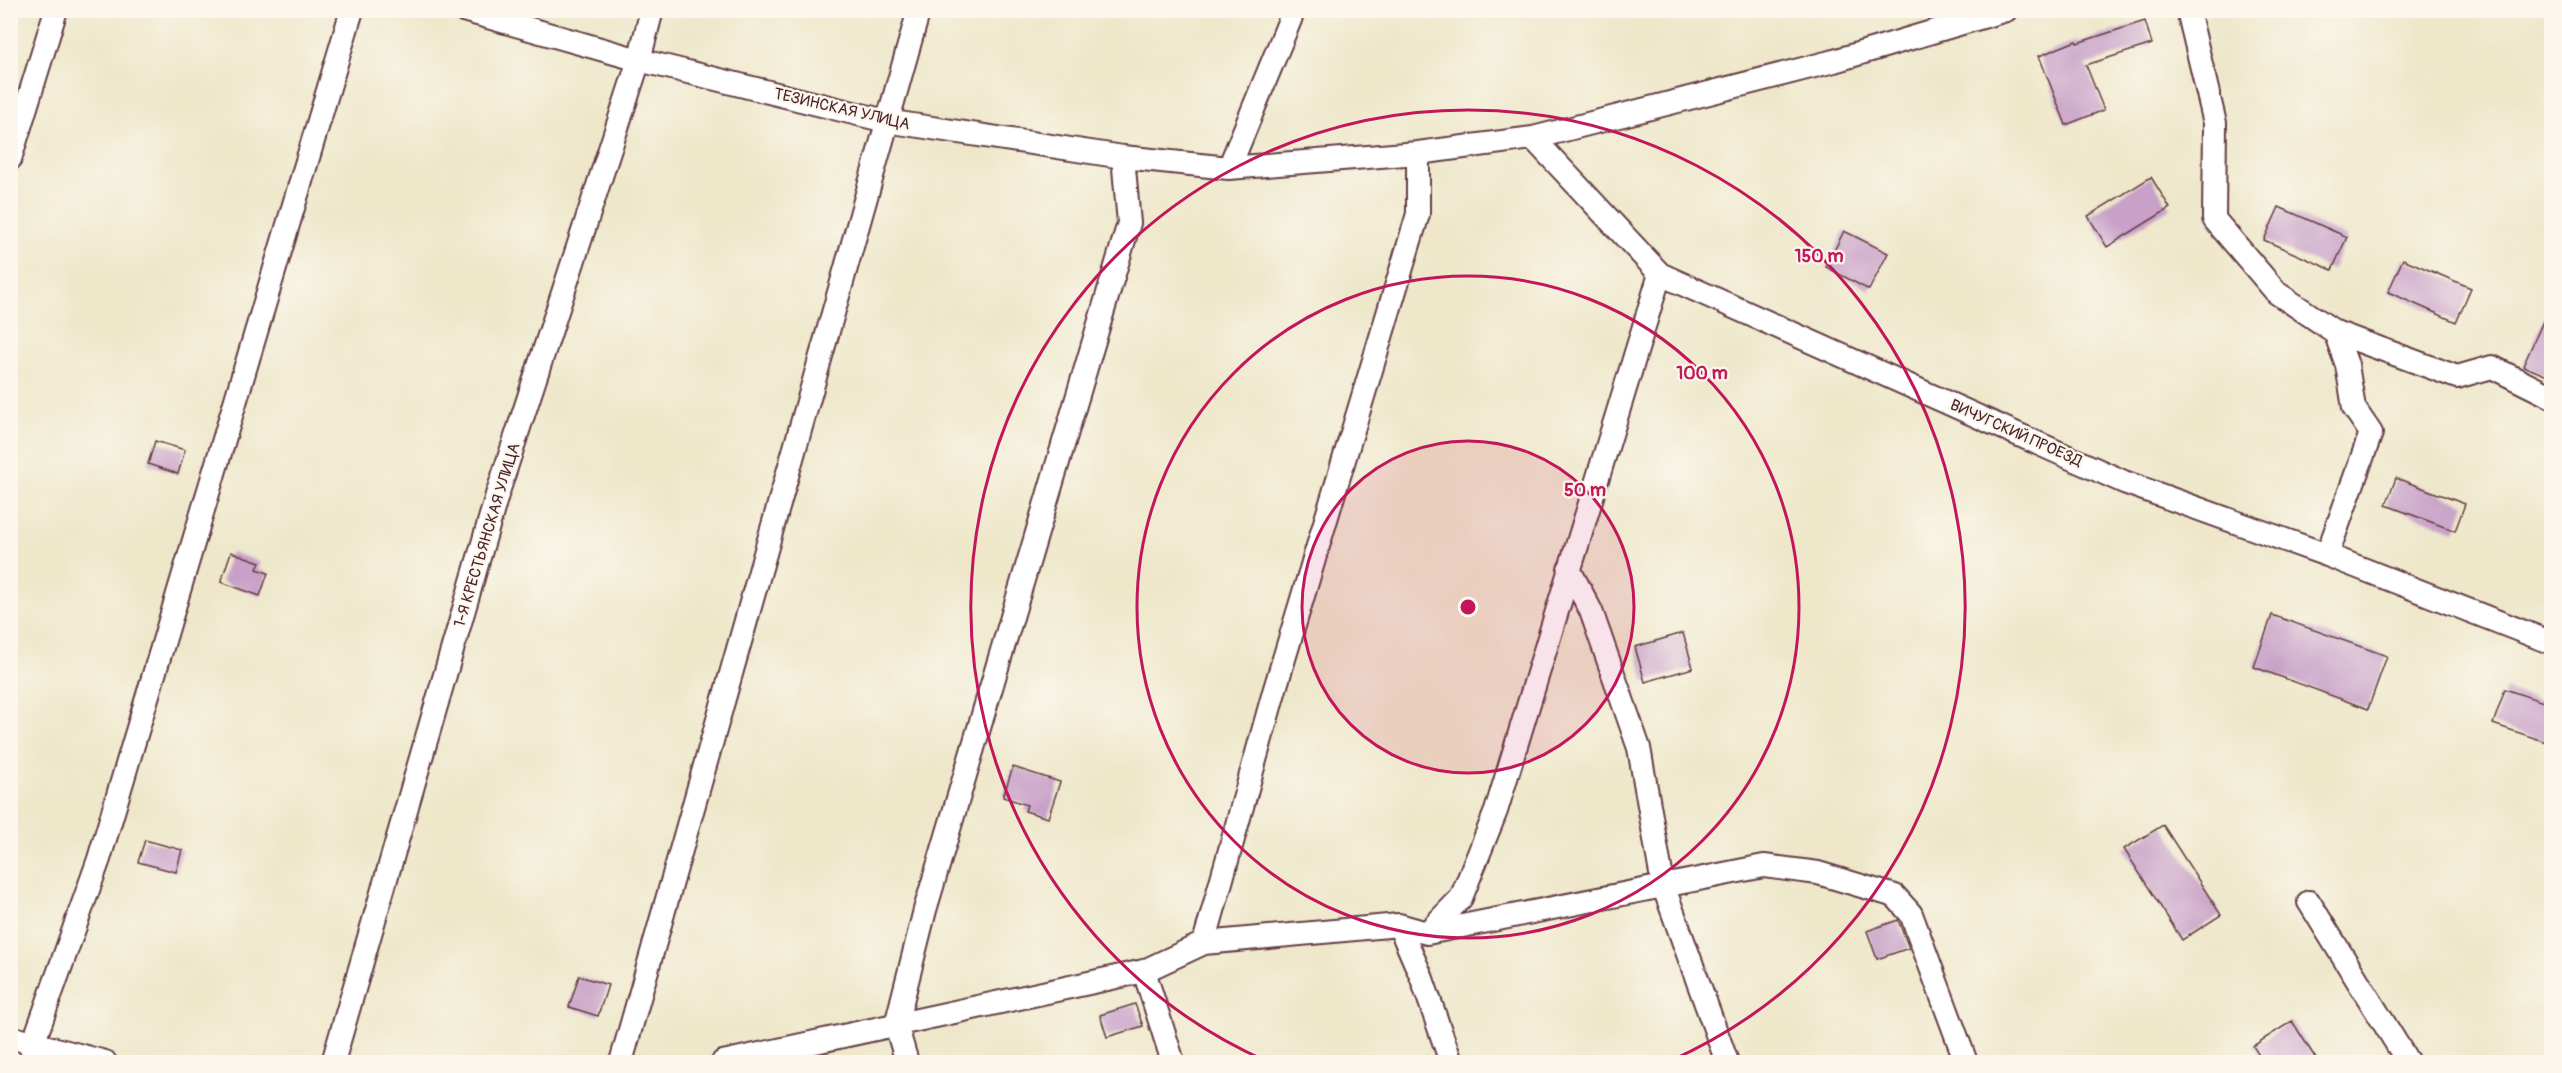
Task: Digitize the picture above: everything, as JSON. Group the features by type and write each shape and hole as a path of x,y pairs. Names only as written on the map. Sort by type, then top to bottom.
{"street":[{"path":"10,159 56,10"},
{"path":"32,1053 99,859 352,10"},
{"name":"ТЕЗИНСКАЯ УЛИЦА","path":"463,10 639,60 886,121 1123,157 1229,168 1418,153 1533,138 1834,61 2006,10"},
{"name":"1-Я КРЕСТЬЯНСКАЯ УЛИЦА","path":"333,1062 497,495 639,60 652,10"},
{"path":"621,1062 919,10"},
{"path":"1229,168 1294,10"},
{"path":"2188,10 2215,123 2214,219 2277,293 2335,332 2457,377 2492,367 2552,397"},
{"name":"ВИЧУГСКИЙ ПРОЕЗД","path":"1533,138 1660,274 2124,482 2327,555 2552,643"},
{"path":"1204,944 1274,692 1418,214 1418,153"},
{"path":"907,1062 896,1025 925,910 1129,223 1123,157"},
{"path":"1427,933 1461,898 1496,812 1660,274"},
{"path":"2327,555 2371,433 2354,408 2347,365 2335,332"},
{"path":"1569,569 1591,611 1639,748 1662,885 1727,1062"},
{"path":"723,1062 1144,971 1204,944 1399,925 1427,933 1764,866 1818,873 1895,896 1911,914 1966,1062"},
{"path":"2309,902 2408,1062"},
{"path":"1399,925 1421,976 1451,1062"},
{"path":"1144,971 1173,1062"},
{"path":"10,1037 32,1053 105,1062"}],"building":[{"path":"2145,21 2152,44 2086,65 2104,110 2066,125 2039,56 2076,41 2077,43"},
{"path":"2151,177 2170,208 2107,247 2088,216"},
{"path":"2279,207 2347,237 2332,270 2264,240"},
{"path":"1844,231 1888,253 1869,290 1826,267"},
{"path":"2403,259 2471,288 2456,322 2388,292"},
{"path":"2552,301 2552,378 2523,366"},
{"path":"155,441 185,450 178,474 148,464"},
{"path":"2396,478 2465,504 2455,531 2386,505"},
{"path":"231,552 260,562 257,569 268,573 260,596 221,582"},
{"path":"2272,615 2387,656 2368,709 2254,667"},
{"path":"1683,633 1693,668 1645,682 1635,647"},
{"path":"2505,689 2552,705 2552,744 2493,724"},
{"path":"1013,767 1060,782 1048,818 1025,811 1027,805 1003,797"},
{"path":"2163,825 2221,915 2182,940 2124,849"},
{"path":"145,840 182,850 176,872 138,862"},
{"path":"1898,920 1909,948 1877,959 1867,931"},
{"path":"579,976 608,985 598,1016 569,1007"},
{"path":"1135,1004 1143,1026 1107,1037 1100,1015"},
{"path":"2292,1021 2318,1062 2263,1062 2253,1046"}]}
